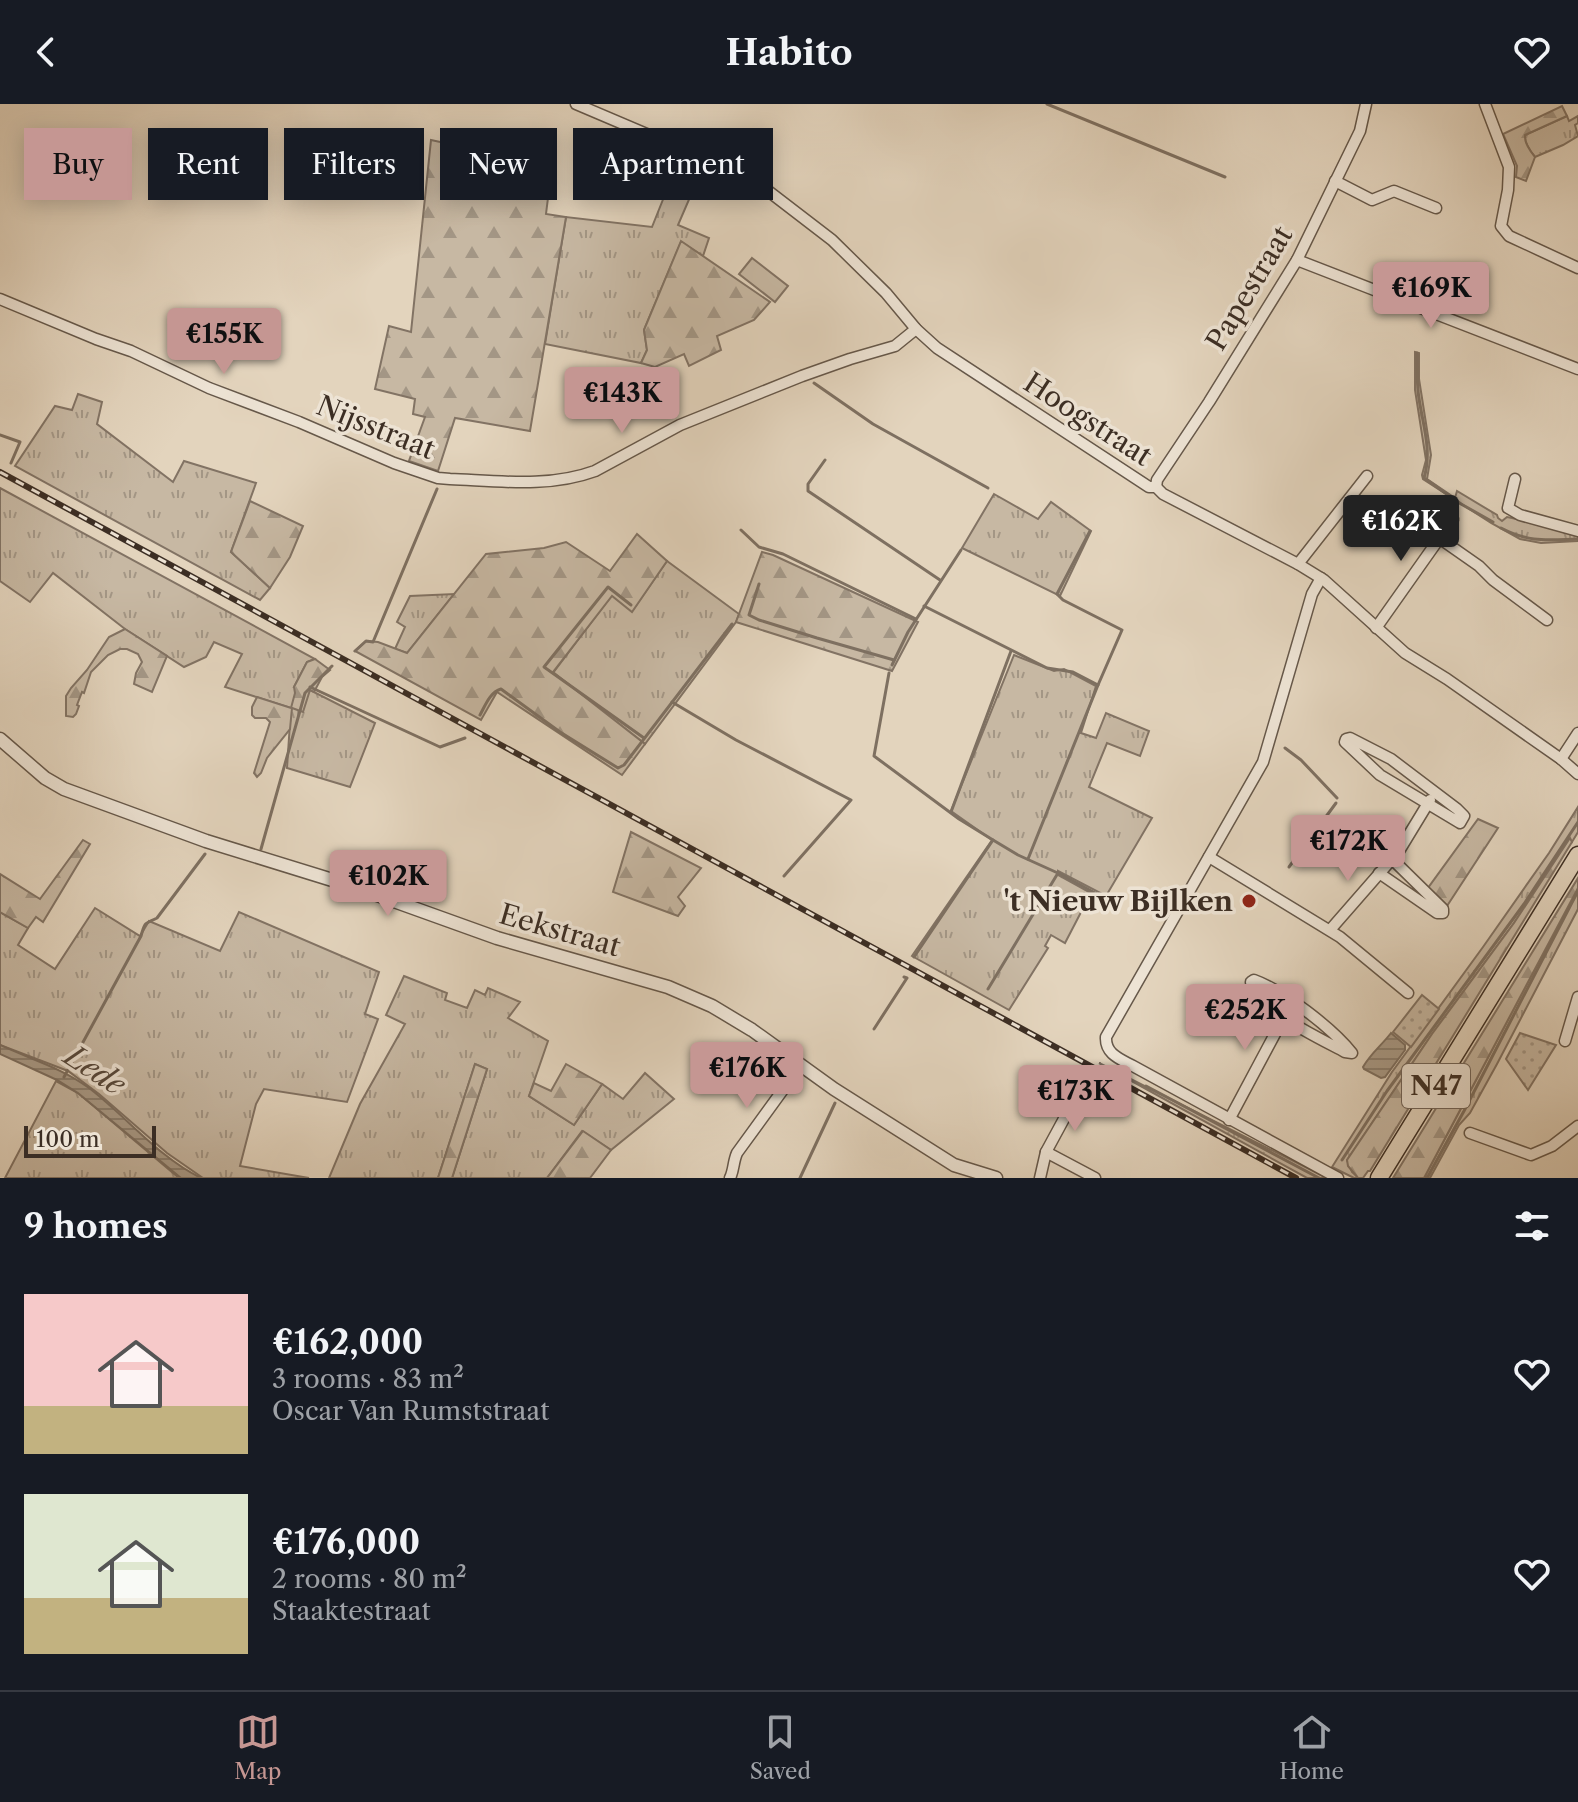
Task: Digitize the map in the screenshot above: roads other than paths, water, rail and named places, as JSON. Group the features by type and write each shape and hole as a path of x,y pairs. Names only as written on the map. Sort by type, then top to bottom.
{"main road":[{"name":"N47","path":"1380,1177 1578,855"}],"street":[{"name":"Hoogstraat","path":"576,104 736,172 763,187 832,240 937,348 1149,487 1156,487 1163,494 1321,578 1405,653 1447,679 1578,774"},
{"name":"Papestraat","path":"1156,487 1157,480 1297,260 1360,131 1366,104"},
{"path":"1485,104 1509,167 1501,226 1509,236 1578,268"},
{"path":"1335,181 1372,200 1394,191 1436,208"},
{"path":"1297,260 1578,369"},
{"name":"Nijsstraat","path":"0,299 394,463 450,479 547,482 595,471 680,425 802,376 895,346 916,329"},
{"path":"1298,564 1367,476"},
{"path":"1515,479 1508,508 1520,515 1578,531"},
{"path":"1376,628 1453,519"},
{"path":"1439,538 1547,620"},
{"path":"1321,578 1312,594 1263,762 1106,1037 1107,1047 1114,1055 1338,1178"},
{"path":"1561,759 1578,733"},
{"path":"1350,738 1391,759 1435,791 1464,816 1463,820 1460,823 1380,775 1345,742 1346,739 1350,738"},
{"name":"Eekstraat","path":"0,739 55,785 93,800 206,841 342,882 497,938 688,994 742,1023 834,1089 954,1165 996,1178"},
{"path":"1380,775 1391,759"},
{"path":"1330,930 1399,851 1435,791"},
{"path":"1209,857 1330,930 1408,993"},
{"path":"1379,873 1437,913 1443,913 1443,909 1392,859"},
{"path":"1254,980 1263,984 1303,1009 1352,1053 1345,1052 1283,1017 1252,990 1251,982 1254,980"},
{"path":"1565,1041 1578,997"},
{"path":"1229,1120 1292,1002"},
{"path":"730,1178 737,1153 801,1065"},
{"path":"1040,1178 1046,1152 1085,1080"},
{"path":"1470,1133 1531,1155 1552,1146 1578,1126"},
{"path":"1046,1152 1095,1178"}],"waterway":[{"path":"1047,104 1225,177"},
{"path":"1417,353 1418,391 1427,445 1424,478 1493,522"},
{"path":"814,383 873,424 988,488"},
{"path":"0,435 20,442 11,463"},
{"path":"825,460 808,484 808,491 940,580"},
{"path":"355,651 366,641 373,642 437,489"},
{"path":"1501,528 1530,538 1578,539"},
{"path":"741,530 759,547 783,554 916,619"},
{"path":"924,606 1047,668 1073,672 1098,685 1122,630 1057,594 1090,531"},
{"path":"892,665 908,632 961,550"},
{"path":"759,584 749,615 894,660"},
{"path":"631,605 608,587 544,667 644,738"},
{"path":"480,715 491,696 501,689 560,732 618,768 624,765 732,624"},
{"path":"951,812 1011,651"},
{"path":"261,849 305,693 332,666"},
{"path":"889,673 874,756 959,819 1018,855 1097,894"},
{"path":"1028,859 1098,685"},
{"path":"310,687 440,747 465,738"},
{"path":"672,702 736,740 851,800 784,876"},
{"path":"1285,748 1301,760 1337,798"},
{"path":"1289,867 1336,803"},
{"path":"1342,1160 1387,1091 1524,904 1578,822"},
{"path":"914,957 993,840"},
{"name":"Lede","path":"64,1077 145,925 157,918 205,854"},
{"path":"988,989 1058,873"},
{"path":"1427,1178 1578,891"},
{"path":"874,1029 907,978 904,977"},
{"path":"1146,1086 1319,1178"},
{"path":"800,1178 835,1103"}],"railway":[{"path":"0,472 1296,1178"}],"place":[{"name":"'t Nieuw Bijlken","path":"1249,901"}]}
